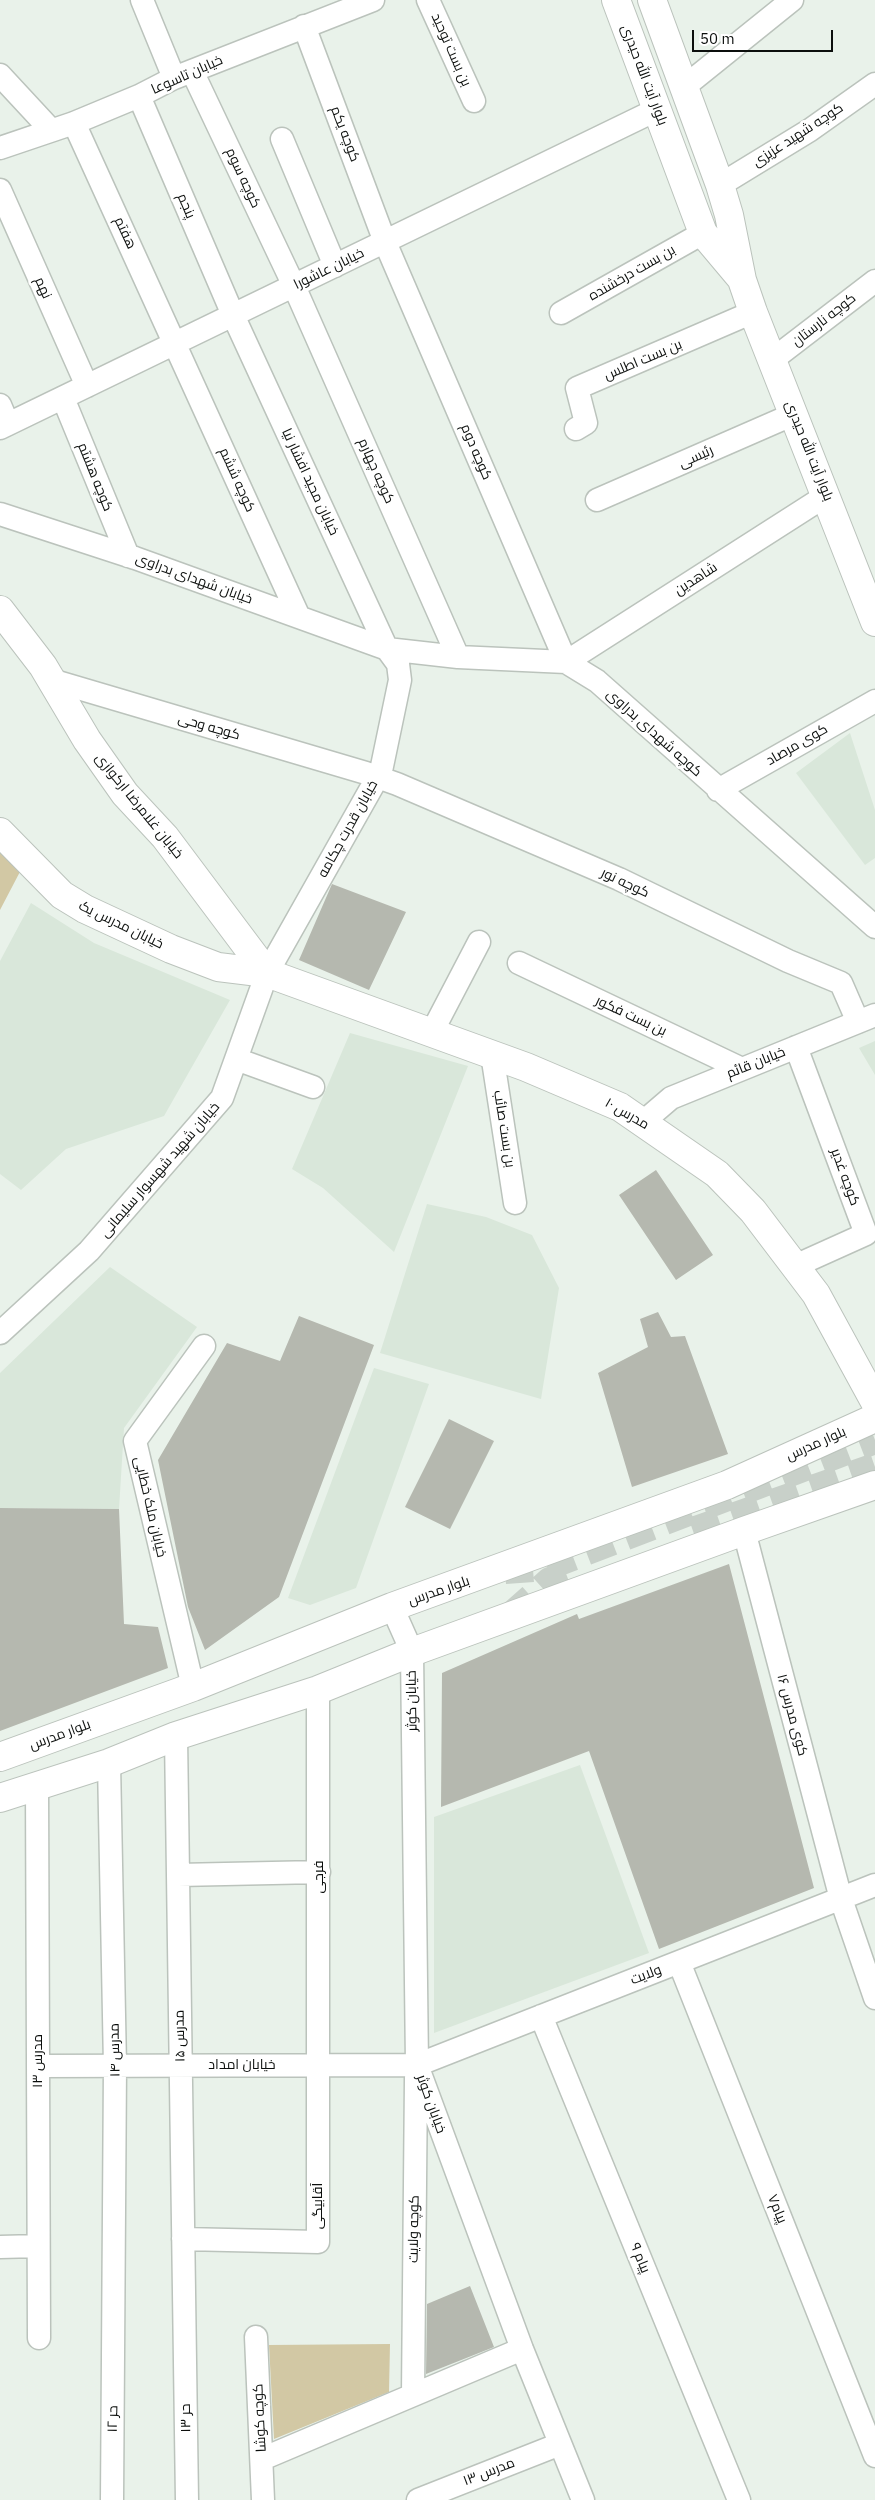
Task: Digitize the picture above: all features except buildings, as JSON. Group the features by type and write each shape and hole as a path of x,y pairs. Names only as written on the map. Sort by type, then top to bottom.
{"main road":[{"name":"بلوار آیت الله حیدری","path":"616,0 703,233 742,280"},
{"name":"بلوار آیت الله حیدری","path":"652,0 720,185 729,215 742,280 875,622"},
{"name":"خیابان غلامرضا ارکوازی","path":"0,610 51,680 87,740 125,794 165,837 267,973"},
{"name":"خیابان مدرس یک","path":"0,832 62,895 85,909 171,949 218,967 267,973"},
{"name":"مدرس ۱۰","path":"267,973 492,1054 620,1107 717,1174 753,1210 816,1294 875,1402"},
{"name":"بلوار مدرس","path":"0,1757 193,1687 392,1607 727,1485 875,1418"},
{"path":"0,1798 109,1762 176,1736 318,1690 412,1652 875,1485"}],"street":[{"name":"کوچه سوم","path":"142,0 294,286"},
{"name":"خیابان تاسوعا","path":"0,148 74,123 139,96 183,74 373,0"},
{"name":"بن بست توحید","path":"428,0 474,100"},
{"path":"684,87 792,0"},
{"name":"کوچه یکم","path":"304,26 385,242"},
{"path":"0,75 51,130"},
{"name":"کوچه شهید عزیزی","path":"720,185 810,130 875,84"},
{"name":"پنجم","path":"139,96 233,315"},
{"name":"خیابان عاشورا","path":"3,419 63,398 658,109"},
{"name":"هفتم","path":"74,123 176,343"},
{"path":"282,139 336,266"},
{"name":"نهم","path":"0,190 87,386"},
{"name":"بن بست درخشنده","path":"562,313 703,233"},
{"name":"کوچه دوم","path":"385,242 566,662"},
{"name":"کوچه نارستان","path":"772,360 875,281"},
{"name":"کوچه چهارم","path":"294,286 458,657"},
{"name":"بن بست اطلس","path":"576,429 586,423 577,388 754,312"},
{"name":"خیابان مجید افشار نیا","path":"233,315 387,649"},
{"name":"کوچه ششم","path":"176,343 299,617"},
{"name":"کوچه هشتم","path":"63,398 128,556"},
{"name":"رئیسی","path":"597,500 794,414"},
{"name":"شاهدین","path":"566,662 827,495"},
{"name":"خیابان شهدای بدراوی","path":"0,514 128,556 387,649"},
{"name":"کوچه شهدای بدراوی","path":"387,649 458,657 566,662 597,681 875,927"},
{"name":"خیابان قدرت چکامه","path":"267,973 372,775 400,680 398,664 387,649"},
{"name":"کوچه وحی","path":"51,680 372,775"},
{"name":"کوی مرصاد","path":"718,790 875,700"},
{"name":"کوچه نور","path":"372,775 619,879 788,961 841,983 867,1018"},
{"path":"432,1032 479,942"},
{"name":"بن بست فکور","path":"519,963 742,1069"},
{"name":"خیابان شهید شهسوار سلیمانی","path":"0,1333 90,1251 222,1098 267,973"},
{"name":"خیابان قائم","path":"643,1122 671,1098 867,1018"},
{"name":"کوچه غدیر","path":"795,1266 866,1234 796,1047"},
{"name":"بن بست صائب","path":"492,1054 515,1204"},
{"path":"236,1059 313,1087"},
{"name":"خیابان ملک خطایی","path":"193,1687 135,1441 204,1346"},
{"name":"کوی مدرس ۱۶","path":"744,1531 840,1899 875,1998"},
{"path":"392,1607 412,1652"},
{"name":"خیابان کوثر","path":"412,1652 417,2065 522,2349 583,2500"},
{"name":"فرجی","path":"318,1690 319,2065"},
{"name":"مدرس ۱۵","path":"176,1736 185,2337"},
{"name":"مدرس ۱۴","path":"109,1762 115,2066 114,2338"},
{"name":"مدرس ۱۳","path":"37,1785 39,2338"},
{"path":"178,1875 319,1872"},
{"name":"ولایت","path":"417,2065 875,1885"},
{"name":"پیام۷","path":"679,1962 875,2456"},
{"name":"پیام ۹","path":"541,2016 739,2500"},
{"name":"آقابیگی","path":"183,2239 318,2242 319,2065"},
{"name":"خیابان امداد","path":"38,2066 417,2065"},
{"name":"کوچه ولایت","path":"413,2394 417,2065"},
{"path":"0,2247 38,2246"},
{"name":"۱۳ حر","path":"185,2337 187,2500"},
{"name":"کوچه کوشا","path":"256,2337 263,2500"},
{"name":"حر ۱۲","path":"112,2500 114,2338"},
{"path":"262,2460 522,2349"},
{"name":"مدرس ۱۳","path":"418,2500 560,2444"}],"shaded area":[{"path":"850,733 875,810 875,858 865,865 796,773"},
{"path":"0,849 23,866 0,910"},
{"path":"31,903 94,943 230,1000 164,1116 66,1149 21,1190 0,1174 0,961"},
{"path":"350,1033 468,1066 394,1252 323,1188 292,1169"},
{"path":"875,1041 875,1075 859,1048"},
{"path":"427,1204 486,1217 532,1235 559,1288 541,1399 380,1353"},
{"path":"110,1267 197,1327 124,1428 119,1509 0,1508 0,1373"},
{"path":"374,1368 429,1384 356,1588 310,1605 288,1598"},
{"path":"580,1765 649,1953 434,2033 434,1817"},
{"path":"390,2344 389,2392 274,2439 269,2345"}],"tunnel":[{"path":"505,1570 546,1567 875,1440"},
{"path":"693,1531 875,1467"},
{"path":"511,1616 550,1581 577,1571"}]}
